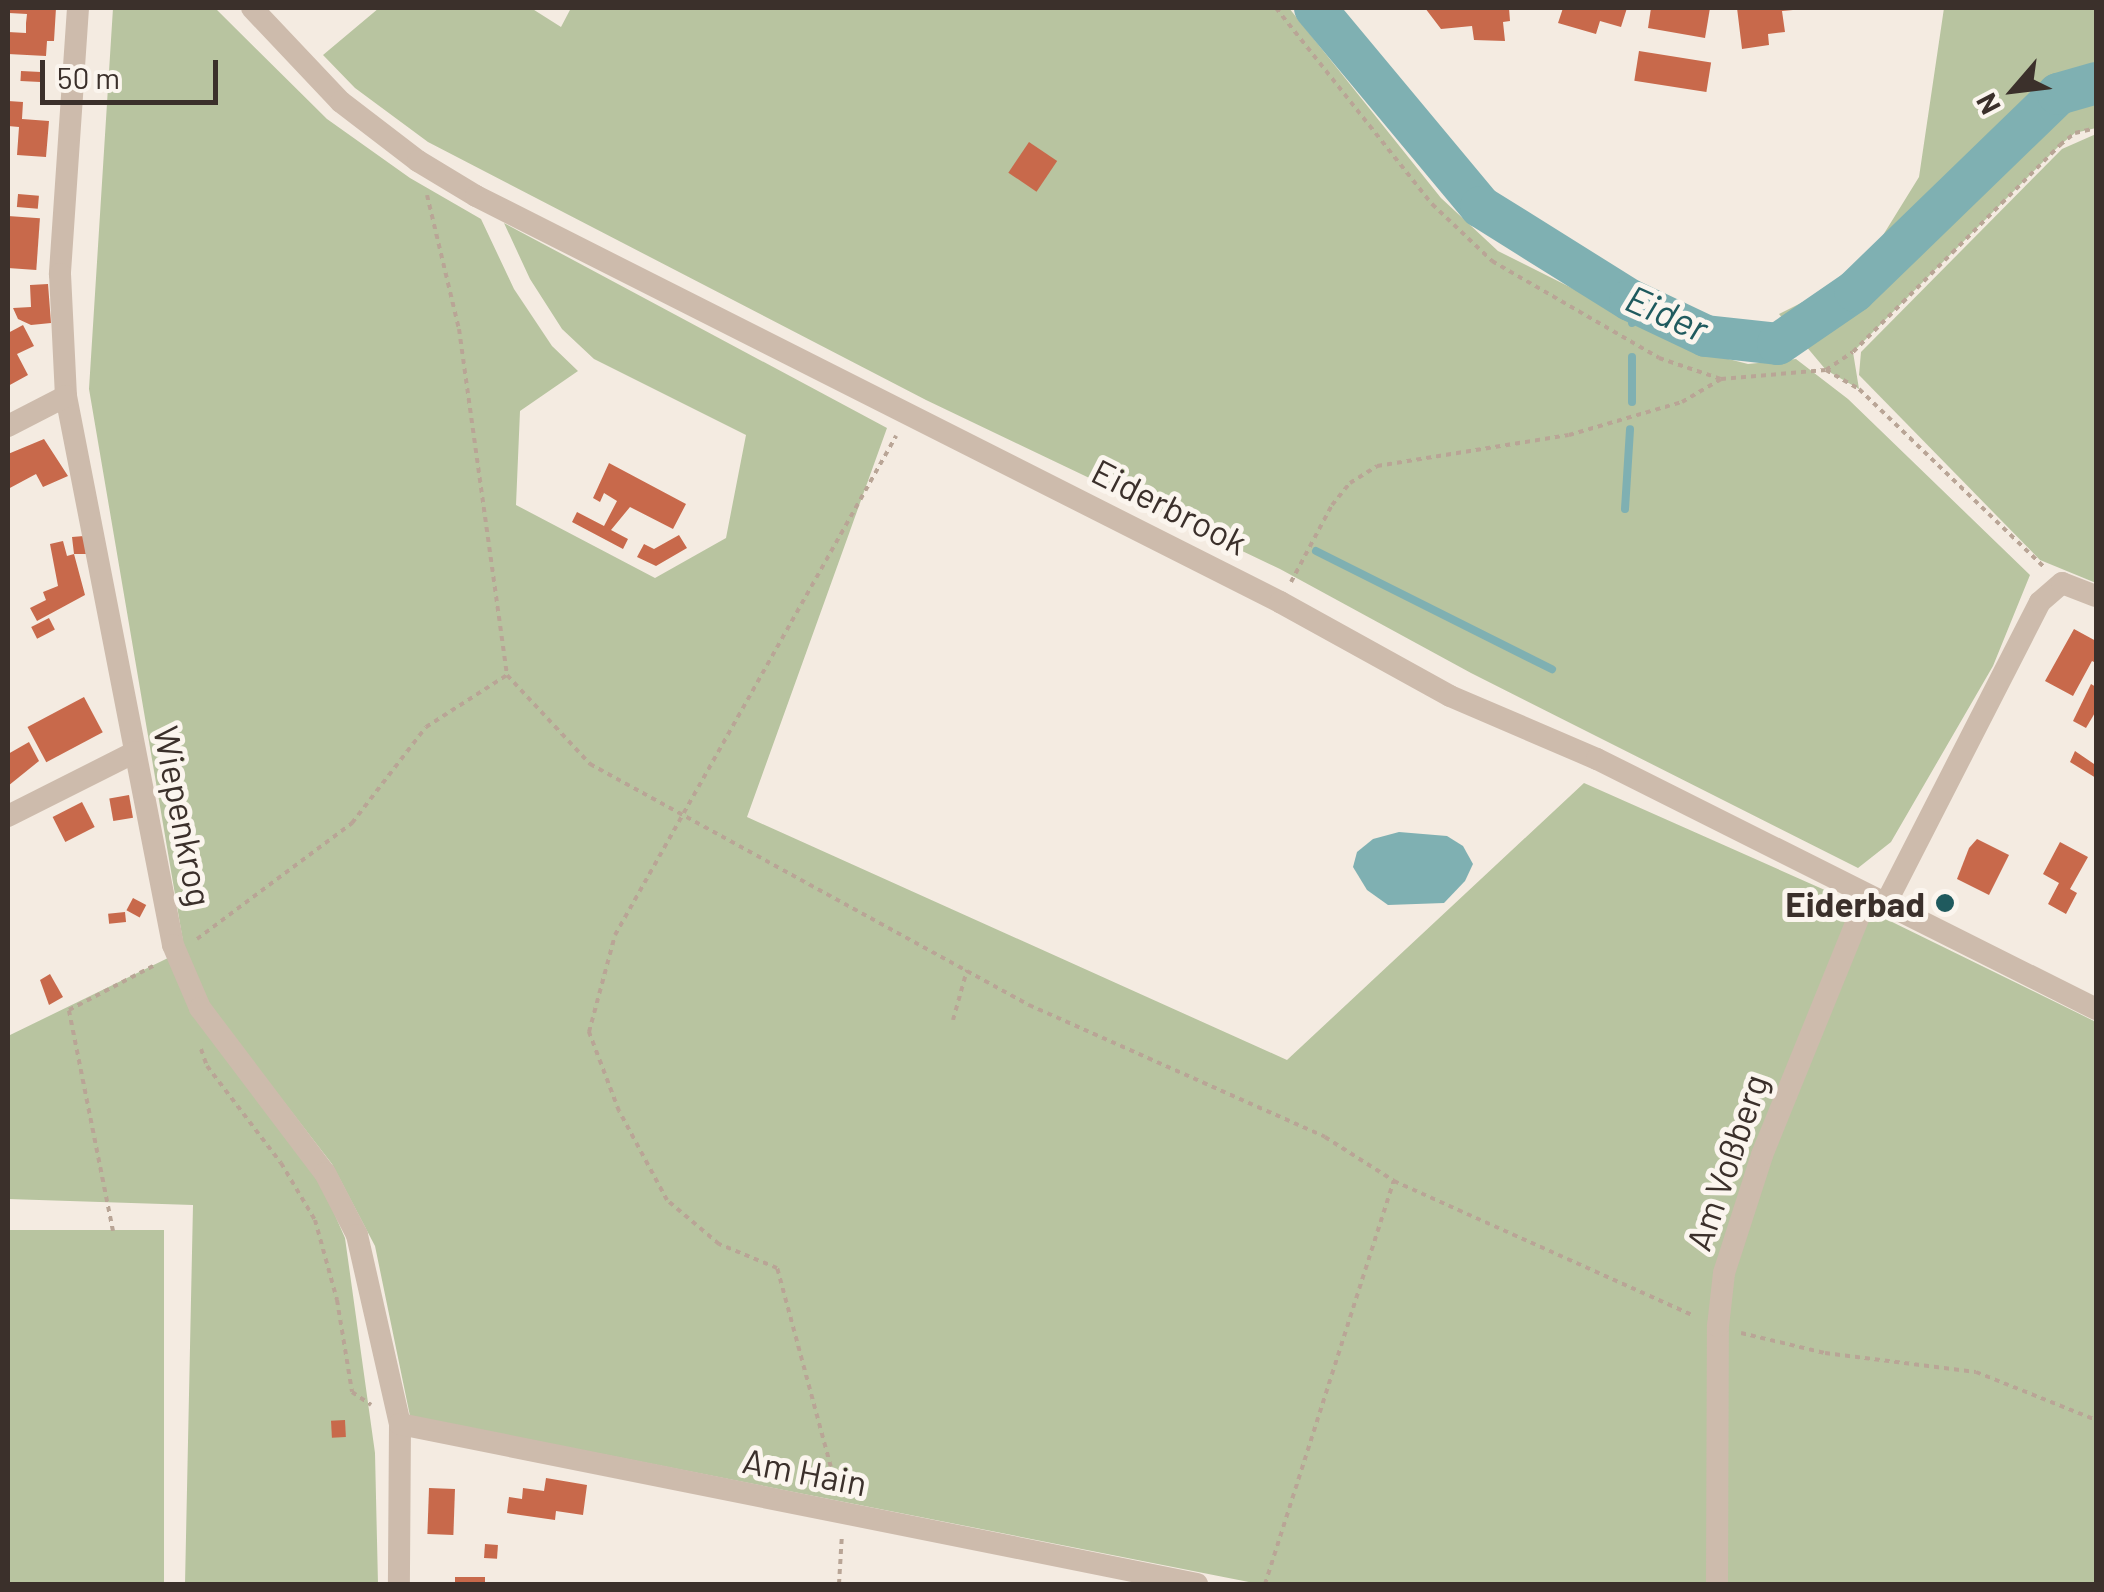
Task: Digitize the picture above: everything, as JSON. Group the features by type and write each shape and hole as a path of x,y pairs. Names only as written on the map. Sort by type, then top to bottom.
{"street":[{"name":"Wiepenkrog","path":"78,8 60,274 66,396 175,954 200,1008 303,1141 353,1225 365,1258 400,1424 399,1584"},
{"name":"Eiderbrook","path":"252,8 341,102 418,161 482,199 1280,602 1450,696 1597,759 2096,1009"},
{"path":"8,426 66,396"},
{"path":"2058,584 2078,586 2096,596"},
{"name":"Am Voßberg","path":"1717,1584 1718,1326 1724,1273 1738,1221 1876,899 2040,602 2058,584"},
{"path":"8,816 135,752"},
{"name":"Am Hain","path":"400,1424 1197,1584"}],"path":[{"path":"1276,8 1432,204 1492,260 1659,358 1722,379 1826,370 1852,352 2060,145 2076,134 2096,128"},
{"path":"418,161 459,328 506,676 590,764 685,812 1028,1004 1326,1137 1394,1182 1718,1326 1825,1353 1976,1372 2096,1420"},
{"path":"1826,370 1859,388 2058,584"},
{"path":"1280,602 1332,505 1350,483 1376,466 1569,435 1682,402 1722,379"},
{"path":"839,1584 843,1514 777,1268 720,1244 667,1200 619,1111 589,1032 616,935 884,455"},
{"path":"113,1230 68,1010 175,954 352,823 426,727 506,676"},
{"path":"953,1020 967,970"},
{"path":"199,1041 207,1066 280,1162 315,1220 338,1300 352,1392 400,1424"},
{"path":"1265,1584 1394,1182"}],"green space":[{"path":"113,8 215,8 327,119 410,178 481,219 514,289 552,346 578,371 520,411 516,505 655,578 726,538 746,435 594,359 562,329 530,279 504,223 887,428 747,817 1287,1060 1584,783 1827,891 1835,913 1865,922 1884,918 2096,1022 2096,1584 1259,1584 410,1416 375,1246 332,1164 199,992 186,959 89,389"},
{"path":"379,8 531,8 561,27 571,8 1289,8 1441,198 1498,251 1697,351 1748,364 1796,359 1848,399 2030,575 1993,666 1891,842 1858,868 1471,673 1280,569 926,400 428,142 355,88 323,55"},
{"path":"1944,8 2096,8 2096,128 2075,133 2060,145 1853,352 1859,389 1826,370 1779,314 1859,274 1919,177"},
{"path":"2096,134 2096,583 2040,560 1859,375 1861,352 2062,149"},
{"path":"168,958 317,1174 345,1238 375,1453 378,1584 185,1584 193,1205 8,1199 8,1036"},
{"path":"8,1230 164,1230 164,1584 8,1584"}],"water":[{"path":"1399,832 1447,836 1463,846 1473,864 1465,881 1444,903 1388,905 1367,890 1353,867 1357,852 1373,839"}],"building":[{"path":"10,8 56,8 54,41 47,41 46,56 8,54 8,32 26,33 27,14 9,13"},
{"path":"1425,8 1509,8 1510,21 1503,22 1505,41 1474,40 1472,26 1441,29"},
{"path":"1563,8 1627,8 1621,27 1600,21 1596,34 1558,23"},
{"path":"1651,8 1710,8 1705,38 1648,28"},
{"path":"1737,8 1793,10 1782,11 1785,32 1768,34 1769,45 1742,49"},
{"path":"1639,51 1711,62 1706,92 1634,81"},
{"path":"21,71 41,72 40,82 20,81"},
{"path":"8,101 23,102 22,119 49,121 46,157 17,155 19,127 8,126"},
{"path":"1029,142 1057,161 1036,192 1008,173"},
{"path":"18,194 39,196 38,209 17,207"},
{"path":"8,216 40,218 36,270 8,268"},
{"path":"48,284 51,323 31,325 18,319 13,308 31,307 30,285"},
{"path":"23,325 34,346 17,354 28,375 8,386 8,333"},
{"path":"44,439 68,476 43,487 36,474 8,489 8,454"},
{"path":"609,463 686,504 673,529 630,507 611,530 628,539 623,549 572,522 577,512 604,526 617,501 604,493 600,502 593,498"},
{"path":"679,535 687,548 656,566 637,557 644,544 654,549"},
{"path":"84,536 86,554 74,554 72,537"},
{"path":"63,541 67,556 74,554 85,595 37,621 30,608 46,600 43,592 58,586 50,544"},
{"path":"49,618 55,630 37,639 31,627"},
{"path":"2074,629 2096,641 2096,663 2092,661 2073,696 2045,681"},
{"path":"2091,684 2096,687 2096,711 2086,728 2073,721"},
{"path":"84,697 103,732 46,762 27,727"},
{"path":"29,742 39,761 8,786 8,754"},
{"path":"2075,751 2094,764 2096,758 2096,778 2070,762"},
{"path":"129,795 133,818 113,821 109,798"},
{"path":"82,802 95,827 65,842 53,817"},
{"path":"1977,839 2009,855 1989,895 1957,879 1969,848"},
{"path":"2060,842 2088,857 2070,889 2077,893 2066,914 2048,904 2059,883 2043,874"},
{"path":"133,898 146,905 140,917 126,910"},
{"path":"125,912 126,922 109,924 108,914"},
{"path":"50,974 63,997 49,1005 40,980"},
{"path":"345,1420 346,1437 332,1438 331,1421"},
{"path":"546,1478 587,1485 583,1515 556,1511 555,1520 507,1513 509,1497 522,1499 523,1488 544,1491"},
{"path":"429,1488 455,1489 453,1535 427,1534"},
{"path":"485,1544 498,1545 497,1559 484,1558"},
{"path":"455,1577 485,1577 485,1584 455,1584"}],"waterway":[{"name":"Eider","path":"1315,8 1481,207 1630,300 1706,336 1778,344 1855,291 2058,94 2096,83"},
{"path":"1630,300 1632,323"},
{"path":"1632,357 1632,402"},
{"path":"1625,509 1630,429"},
{"path":"1316,551 1552,669"}],"place":[{"name":"Eiderbad","path":"1945,903"}]}
